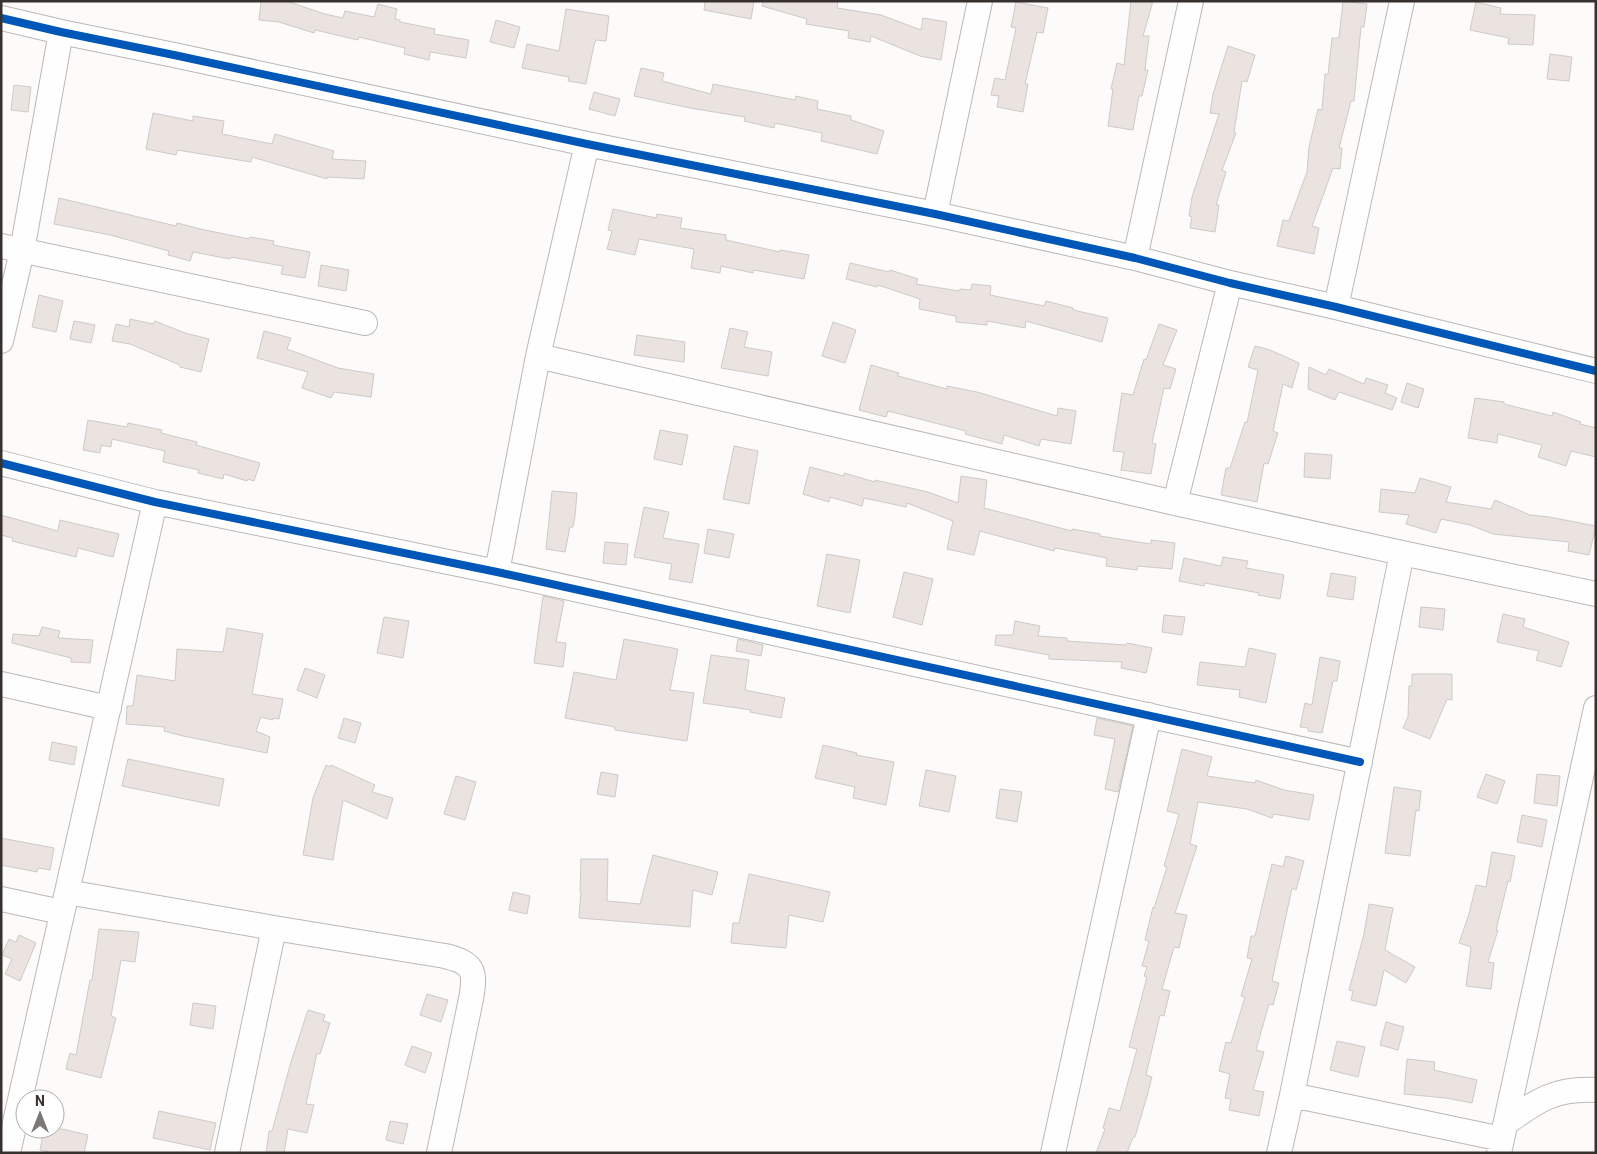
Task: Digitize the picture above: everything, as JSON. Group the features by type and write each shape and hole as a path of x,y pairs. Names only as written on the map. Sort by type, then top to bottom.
{"street":[{"path":"935,214 980,1"},
{"path":"1135,258 1191,1"},
{"path":"1336,307 1402,1"},
{"path":"1,18 586,144 935,214 1135,258 1230,283 1596,371"},
{"path":"1,342 12,249 61,32"},
{"path":"498,572 538,356 586,144"},
{"path":"12,249 365,323"},
{"path":"1175,503 1230,283"},
{"path":"538,356 1175,503 1402,554 1596,594"},
{"path":"1,463 155,502 498,572 1360,762"},
{"path":"8,1153 8,1117 64,902 155,502"},
{"path":"1279,1153 1402,554"},
{"path":"1,684 109,708"},
{"path":"1503,1138 1596,708"},
{"path":"1053,1153 1149,715"},
{"path":"1,900 64,902 274,928 454,958 470,966 474,976 472,999 439,1153"},
{"path":"226,1153 274,928"},
{"path":"1503,1138 1530,1106 1556,1093 1579,1089 1596,1090"},
{"path":"1292,1095 1503,1138"}],"building":[{"path":"261,1 286,1 343,18 345,11 374,17 378,4 397,9 395,19 400,20 400,22 435,29 434,34 469,40 466,58 430,52 429,60 404,54 405,48 359,37 358,40 315,30 314,33 279,22 259,20"},
{"path":"705,1 754,1 751,19 704,10"},
{"path":"763,1 838,1 837,8 881,15 921,30 923,18 947,22 941,60 920,56 871,36 870,42 848,38 849,31 806,24 807,19 762,6"},
{"path":"1131,1 1153,1 1143,36 1149,36 1145,70 1148,70 1142,96 1139,96 1133,130 1108,126 1113,89 1111,89 1117,63 1124,65"},
{"path":"1343,1 1367,4 1364,27 1361,27 1354,101 1351,101 1339,148 1342,148 1340,169 1333,168 1312,226 1319,228 1314,254 1277,246 1283,220 1289,221 1307,172 1309,147 1318,109 1322,110 1325,74 1328,74 1332,38 1339,38"},
{"path":"1016,2 1048,8 1043,33 1037,32 1025,84 1028,84 1023,112 997,107 999,96 991,95 995,78 1005,80 1016,28 1011,27"},
{"path":"1476,2 1501,8 1500,14 1535,15 1533,45 1508,44 1509,38 1470,30"},
{"path":"566,9 609,16 606,41 596,40 586,84 568,81 569,77 522,68 527,44 559,51"},
{"path":"496,20 520,27 514,48 490,42"},
{"path":"1228,46 1255,55 1247,82 1242,81 1234,132 1236,133 1222,170 1226,172 1216,205 1219,205 1215,232 1190,228 1192,217 1189,216 1192,197 1219,114 1210,113 1213,94"},
{"path":"1550,54 1572,57 1569,81 1547,79"},
{"path":"641,68 664,73 662,81 711,94 713,84 795,100 796,96 818,101 817,109 851,116 851,120 884,131 877,154 821,141 822,133 775,123 774,128 744,121 745,117 634,96"},
{"path":"14,85 31,87 28,112 11,110"},
{"path":"594,92 620,99 615,116 589,109"},
{"path":"153,113 193,121 193,116 224,121 222,134 272,144 275,134 334,151 332,159 366,161 364,179 327,177 327,179 252,157 251,162 177,150 176,155 146,149"},
{"path":"59,198 176,226 177,223 249,239 250,237 274,241 273,245 310,252 305,278 281,274 283,266 231,257 230,259 193,252 190,261 168,255 169,251 110,235 54,224"},
{"path":"613,209 656,218 657,214 682,218 680,228 726,235 726,240 780,252 780,250 809,255 804,279 754,270 753,273 721,266 720,273 691,268 694,249 639,239 635,255 607,249 612,231 608,230"},
{"path":"850,263 889,272 890,270 918,279 916,284 959,291 960,289 971,290 972,284 991,286 990,295 1044,306 1046,301 1073,308 1073,310 1108,318 1102,342 1026,321 1025,328 987,321 987,325 956,322 956,316 919,309 920,299 878,285 877,287 846,279"},
{"path":"321,265 349,270 346,291 318,286"},
{"path":"39,295 63,301 56,332 32,327"},
{"path":"130,319 153,324 155,321 185,333 209,339 201,372 180,367 180,365 130,344 112,341 116,324 129,327"},
{"path":"74,321 95,325 91,343 70,339"},
{"path":"833,322 856,330 845,363 822,356"},
{"path":"1159,324 1177,330 1163,365 1176,369 1170,389 1164,388 1152,443 1156,444 1151,474 1121,470 1124,452 1113,451 1122,393 1133,395 1144,359 1146,360"},
{"path":"730,328 748,332 744,347 772,352 768,376 721,368"},
{"path":"264,331 291,338 287,349 338,368 374,374 371,397 334,392 331,398 302,388 308,372 257,358"},
{"path":"637,335 685,342 684,362 634,355"},
{"path":"1255,346 1270,350 1299,363 1292,388 1283,384 1273,431 1278,433 1268,464 1264,463 1257,502 1221,495 1226,468 1230,468 1245,422 1247,423 1258,370 1248,367"},
{"path":"871,365 899,373 898,376 947,389 947,386 977,392 1057,416 1058,408 1076,411 1071,444 1041,439 1039,446 1004,435 1002,444 965,434 966,431 888,411 886,417 859,410"},
{"path":"1309,367 1326,375 1329,369 1364,384 1366,378 1388,385 1385,393 1397,398 1392,410 1339,392 1335,400 1308,389"},
{"path":"1407,383 1424,389 1418,408 1401,402"},
{"path":"1475,398 1504,402 1504,404 1552,416 1553,412 1581,422 1580,424 1596,428 1596,457 1571,451 1566,466 1538,457 1542,445 1498,434 1497,443 1468,438"},
{"path":"88,420 127,427 128,423 162,430 161,433 197,442 196,445 260,463 254,481 248,479 247,481 224,474 223,479 198,473 199,470 163,462 165,451 112,439 111,447 101,445 100,453 83,450"},
{"path":"660,430 688,435 682,465 654,459"},
{"path":"734,446 758,451 749,504 723,499"},
{"path":"1305,453 1332,455 1330,479 1304,477"},
{"path":"810,467 844,476 844,473 875,482 875,480 928,492 958,503 961,476 987,480 984,508 1072,531 1072,529 1100,534 1100,536 1151,544 1151,540 1175,543 1172,569 1138,566 1137,570 1106,566 1107,558 1055,548 1054,551 980,531 974,555 947,549 953,521 907,503 906,507 864,498 862,506 830,497 829,502 803,494"},
{"path":"1420,478 1451,487 1446,502 1491,509 1495,500 1530,515 1596,526 1589,555 1568,551 1569,542 1493,534 1470,525 1441,519 1436,533 1406,524 1409,515 1379,512 1381,489 1415,493"},
{"path":"552,491 577,493 573,527 570,527 565,552 546,549"},
{"path":"644,507 669,512 663,538 699,544 692,583 669,579 672,564 634,557"},
{"path":"1,515 58,531 60,520 119,534 113,557 78,548 76,557 12,541 13,538 1,535"},
{"path":"708,529 734,534 729,558 704,553"},
{"path":"605,542 628,544 626,565 603,563"},
{"path":"827,554 860,560 850,613 817,606"},
{"path":"1223,557 1248,561 1246,568 1284,575 1280,599 1205,583 1204,586 1179,581 1184,558 1221,566"},
{"path":"904,572 933,579 922,625 893,617"},
{"path":"1331,573 1356,577 1353,600 1327,596"},
{"path":"543,596 564,601 556,642 566,643 563,667 534,663"},
{"path":"1421,607 1445,609 1443,630 1419,627"},
{"path":"1503,614 1525,619 1523,627 1569,642 1561,667 1536,660 1539,651 1497,642"},
{"path":"1164,615 1185,617 1182,635 1162,632"},
{"path":"384,617 409,621 403,658 377,653"},
{"path":"1015,621 1040,626 1038,636 1067,638 1067,641 1126,645 1127,643 1152,648 1146,673 1121,668 1122,662 1049,659 1049,655 995,645 996,635 1013,635"},
{"path":"42,627 60,631 58,638 93,640 90,663 71,662 71,658 12,643 13,634 39,636"},
{"path":"227,628 263,634 252,694 283,699 279,719 273,718 273,720 261,717 256,731 270,737 267,753 183,736 164,731 165,727 126,724 127,706 133,706 137,675 175,681 177,649 223,652"},
{"path":"624,639 678,649 670,690 694,693 687,741 615,730 615,727 565,718 574,672 616,680"},
{"path":"738,639 763,645 761,656 736,651"},
{"path":"1249,648 1276,654 1266,703 1239,697 1240,690 1197,685 1200,662 1245,667"},
{"path":"711,655 749,660 745,690 785,698 781,718 750,712 751,710 703,703"},
{"path":"1320,657 1340,661 1337,681 1333,681 1322,733 1308,731 1308,728 1300,727 1305,703 1312,705"},
{"path":"305,668 325,675 317,698 297,690"},
{"path":"1412,674 1452,674 1452,700 1447,699 1430,739 1403,728 1408,717 1409,686 1412,686"},
{"path":"344,718 361,723 355,743 338,738"},
{"path":"1097,718 1133,726 1118,792 1105,789 1115,739 1094,735"},
{"path":"52,742 77,747 74,765 49,760"},
{"path":"823,745 857,753 856,755 894,762 886,805 853,798 855,787 815,778"},
{"path":"1182,749 1212,757 1207,776 1255,783 1256,780 1284,790 1314,795 1309,820 1274,814 1272,818 1247,809 1198,802 1190,844 1197,846 1175,913 1187,915 1179,948 1174,947 1162,989 1170,991 1164,1016 1160,1015 1146,1075 1152,1077 1147,1096 1135,1137 1133,1137 1127,1153 1096,1153 1105,1129 1103,1128 1109,1108 1120,1111 1137,1049 1129,1047 1147,977 1144,976 1147,967 1142,966 1149,941 1145,940 1153,907 1167,867 1164,866 1179,814 1167,811"},
{"path":"128,759 224,779 219,806 122,786"},
{"path":"326,765 330,767 331,765 375,785 372,792 393,798 387,819 343,800 333,860 303,855 313,798"},
{"path":"926,770 956,776 949,812 919,806"},
{"path":"601,772 618,775 615,797 597,794"},
{"path":"1486,774 1505,781 1497,804 1477,797"},
{"path":"1537,774 1560,776 1557,806 1534,803"},
{"path":"456,776 476,782 465,820 444,814"},
{"path":"1394,787 1421,791 1419,811 1416,810 1410,856 1385,853"},
{"path":"1000,789 1022,792 1017,822 996,818"},
{"path":"1522,815 1547,820 1542,847 1517,842"},
{"path":"1,838 54,848 50,870 38,868 37,872 1,865"},
{"path":"1492,852 1515,856 1510,882 1508,881 1496,930 1498,930 1488,962 1494,963 1491,989 1466,986 1471,947 1459,943 1476,885 1486,887"},
{"path":"653,855 718,872 712,895 693,890 690,927 579,918 581,859 608,859 607,901 640,904"},
{"path":"1286,856 1304,861 1296,890 1292,888 1272,981 1279,983 1273,1005 1269,1004 1256,1050 1264,1052 1253,1090 1264,1092 1259,1116 1229,1110 1231,1099 1225,1098 1230,1074 1219,1071 1226,1042 1231,1043 1245,997 1241,996 1252,959 1247,958 1251,936 1255,936 1272,864 1283,867"},
{"path":"749,874 830,892 823,922 789,915 786,948 731,943 733,923 739,923"},
{"path":"513,892 530,896 527,914 509,910"},
{"path":"1369,904 1393,908 1385,950 1415,967 1406,983 1384,970 1376,1006 1351,1000 1353,991 1349,990 1364,934"},
{"path":"99,929 139,932 135,962 121,960 111,1016 116,1018 101,1078 66,1069 70,1053 76,1055 90,980 92,980"},
{"path":"19,935 36,943 20,981 5,974 12,959 2,955 9,939 16,942"},
{"path":"427,994 448,1000 441,1022 420,1015"},
{"path":"193,1003 216,1006 213,1029 190,1025"},
{"path":"308,1010 325,1015 323,1021 330,1023 320,1054 317,1053 306,1104 314,1105 307,1133 288,1129 284,1153 266,1153 269,1131 272,1131"},
{"path":"1386,1022 1404,1027 1398,1050 1380,1045"},
{"path":"1337,1041 1365,1047 1358,1077 1330,1070"},
{"path":"412,1046 432,1053 425,1073 405,1065"},
{"path":"1407,1059 1435,1062 1434,1070 1477,1080 1472,1103 1446,1098 1404,1094"},
{"path":"159,1111 216,1123 210,1150 153,1138"},
{"path":"390,1121 408,1124 403,1144 386,1140"},
{"path":"65,1130 88,1135 84,1153 54,1153 40,1150 42,1139 65,1139"}],"cycle path":[{"path":"1,18 587,144 935,214 1135,258 1230,283 1596,371"},
{"path":"1,463 155,502 497,572 1360,762"}]}
